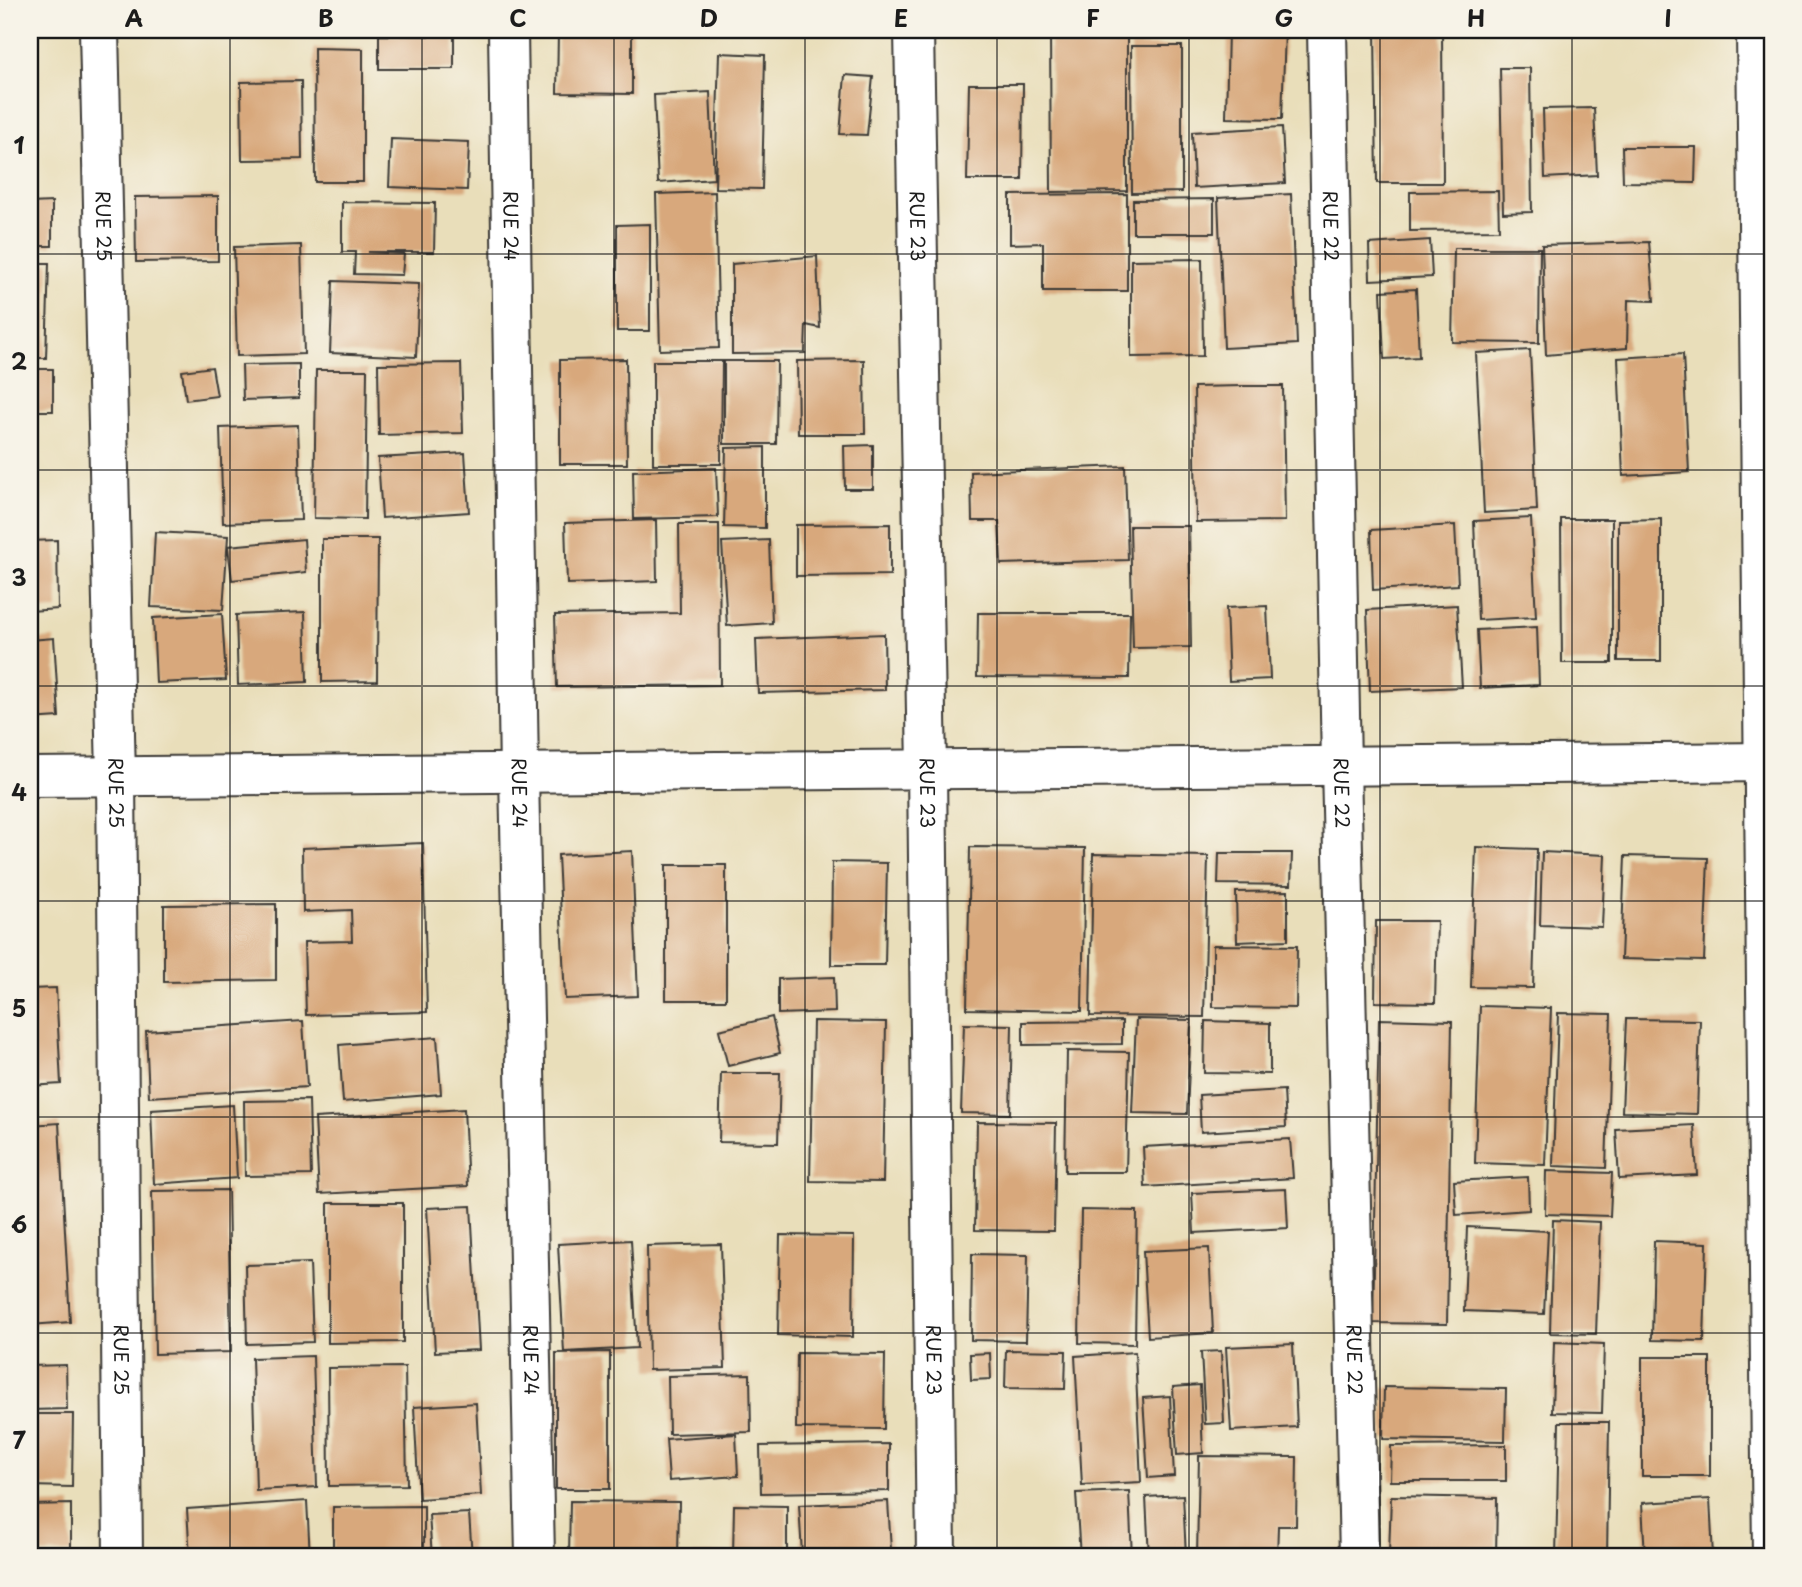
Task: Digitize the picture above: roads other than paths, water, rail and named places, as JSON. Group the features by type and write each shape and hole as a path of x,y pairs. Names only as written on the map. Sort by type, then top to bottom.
{"street":[{"name":"RUE 25","path":"99,30 116,777 123,1557"},
{"name":"RUE 24","path":"508,30 519,774 535,1557"},
{"name":"RUE 23","path":"914,30 928,770 936,1557"},
{"name":"RUE 22","path":"1327,30 1359,1557"},
{"path":"1756,30 1768,762 1772,1557"},
{"path":"30,777 1768,762"}]}
